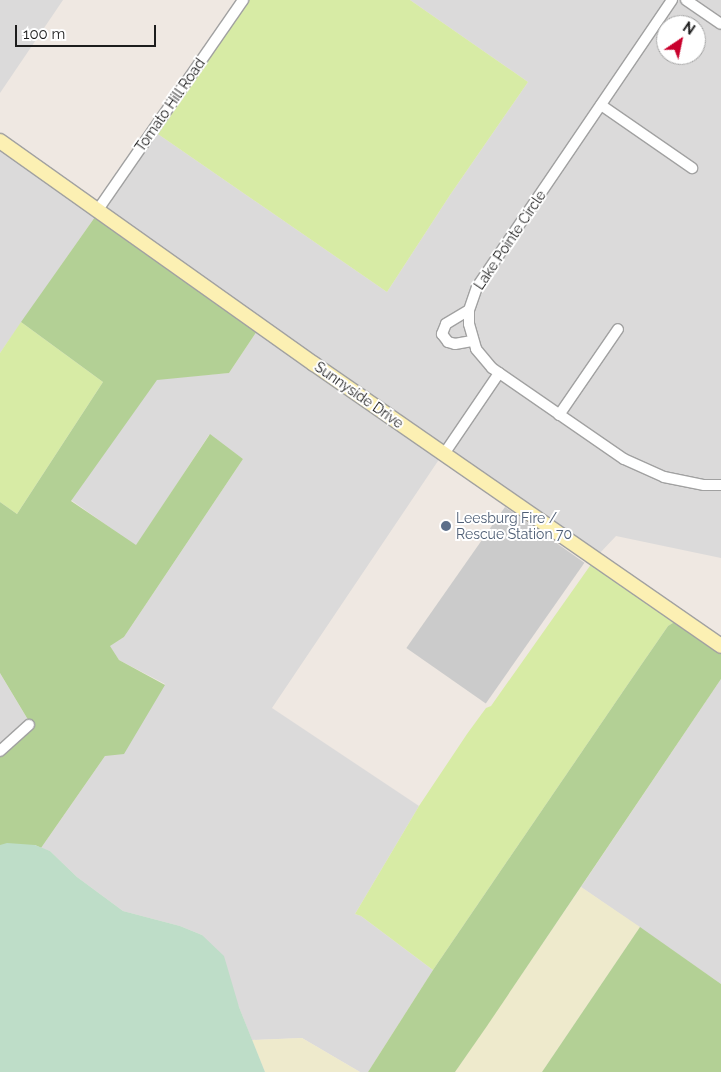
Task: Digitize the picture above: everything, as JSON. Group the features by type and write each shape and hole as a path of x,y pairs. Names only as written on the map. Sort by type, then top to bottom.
{"street":[{"name":"Tomato Hill Road","path":"97,211 243,0"},
{"name":"Lake Pointe Circle","path":"672,0 477,287 469,310 472,341 483,359 499,373 624,459 642,468 684,482 721,486"},
{"path":"686,0 721,24"},
{"path":"601,105 692,168"},
{"name":"Sunnyside Drive","path":"0,141 97,211 721,646"},
{"path":"469,310 446,324 442,334 448,342 455,344 472,341"},
{"path":"559,414 618,329"},
{"path":"444,454 499,373"},
{"path":"0,751 29,725"}],"shaded area":[{"path":"0,0 63,0 0,93"},
{"path":"410,0 721,0 721,558 616,536 599,554 102,207 155,132 387,292 450,195 528,82"},
{"path":"0,147 95,217 0,353"},
{"path":"257,331 440,458 272,708 419,806 355,914 361,916 433,970 368,1072 360,1072 302,1038 252,1040 239,1007 202,935 180,926 123,911 77,877 50,851 41,848 105,756 165,684 119,660 109,646 124,637 243,459 209,435 136,546 71,500 157,379 229,373"},
{"path":"505,507 584,563 486,704 406,648"},
{"path":"0,673 30,723 0,747"},
{"path":"721,679 721,984 581,887"},
{"path":"581,887 640,927 542,1072 455,1072"},
{"path":"302,1038 360,1072 265,1072 252,1040"}],"green space":[{"path":"248,0 410,0 528,82 450,195 387,292 155,132"},
{"path":"95,217 257,331 229,373 157,380 71,501 136,545 210,434 243,459 124,637 110,646 119,660 165,685 124,754 105,756 41,848 35,845 0,845 0,747 30,723 0,673 0,502 17,514 103,382 21,322"},
{"path":"21,322 103,382 17,514 0,502 0,353"},
{"path":"592,563 676,621 668,626 433,970 361,916 355,914 419,806 467,734 486,708 491,706"},
{"path":"676,621 721,653 721,679 487,1026 455,1072 368,1072 433,970 626,687 668,626"},
{"path":"7,843 35,845 50,851 77,877 123,911 180,926 202,935 224,956 239,1007 265,1072 0,1072 0,845"},
{"path":"640,927 721,984 721,1072 542,1072"}],"place":[{"name":"Leesburg Fire / Rescue Station 70","path":"446,526"}]}
